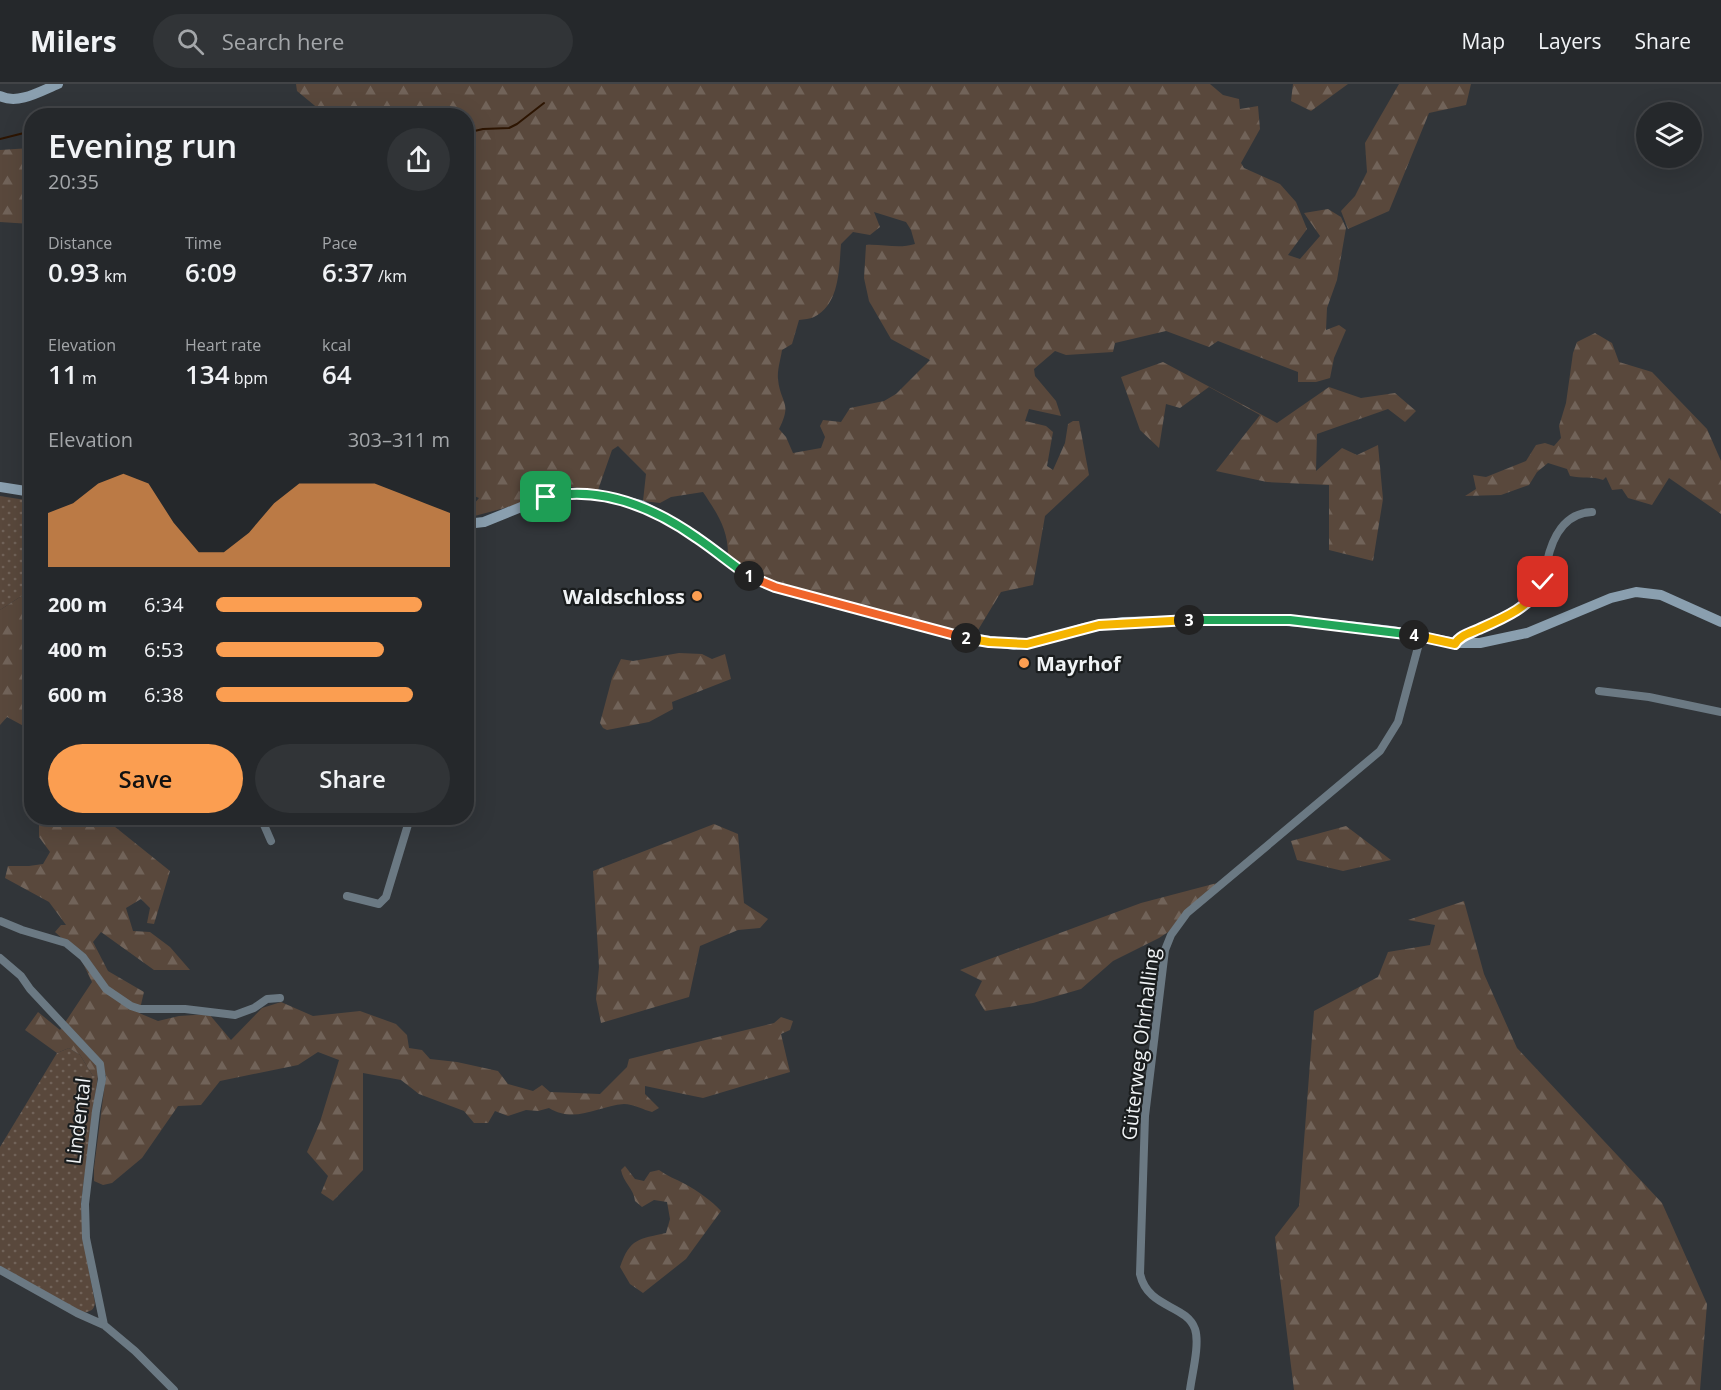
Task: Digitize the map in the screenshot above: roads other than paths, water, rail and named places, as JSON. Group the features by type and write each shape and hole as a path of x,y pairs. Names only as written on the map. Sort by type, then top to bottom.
{"main road":[{"path":"0,96 17,99 58,84"},
{"path":"0,487 24,491"},
{"path":"474,523 484,522 559,494 600,495 641,505 696,536 740,570 767,584 924,627 989,642 1027,644 1084,628 1123,622 1226,619 1290,620 1392,631 1455,644 1480,644 1513,638 1611,598 1636,592 1662,595 1721,622"}],"street":[{"path":"1455,644 1460,637 1518,609 1535,595 1543,582 1549,553 1560,528 1574,516 1592,512"},
{"name":"Güterweg Ohrhalling","path":"1190,1390 1196,1338 1194,1327 1188,1319 1147,1292 1140,1274 1145,1116 1165,950 1171,935 1187,913 1380,751 1398,722 1421,636"},
{"path":"1599,691 1649,697 1721,712"},
{"path":"264,825 271,841"},
{"path":"347,896 379,904 386,897 408,825"},
{"path":"0,921 66,943 83,957 106,989 131,1006 140,1009 184,1009 235,1015 255,1008 267,999 280,998"},
{"name":"Lindental","path":"0,958 21,976 30,989 100,1064 102,1079 85,1204 86,1238 104,1325"},
{"path":"0,1270 104,1325 135,1351 174,1390"},
{"path":"88,1318 100,1306"}],"waterway":[{"path":"474,131 509,128 544,103"},
{"path":"0,139 24,133"}],"place":[{"name":"Waldschloss","path":"697,596"},
{"name":"Mayrhof","path":"1024,663"}]}
